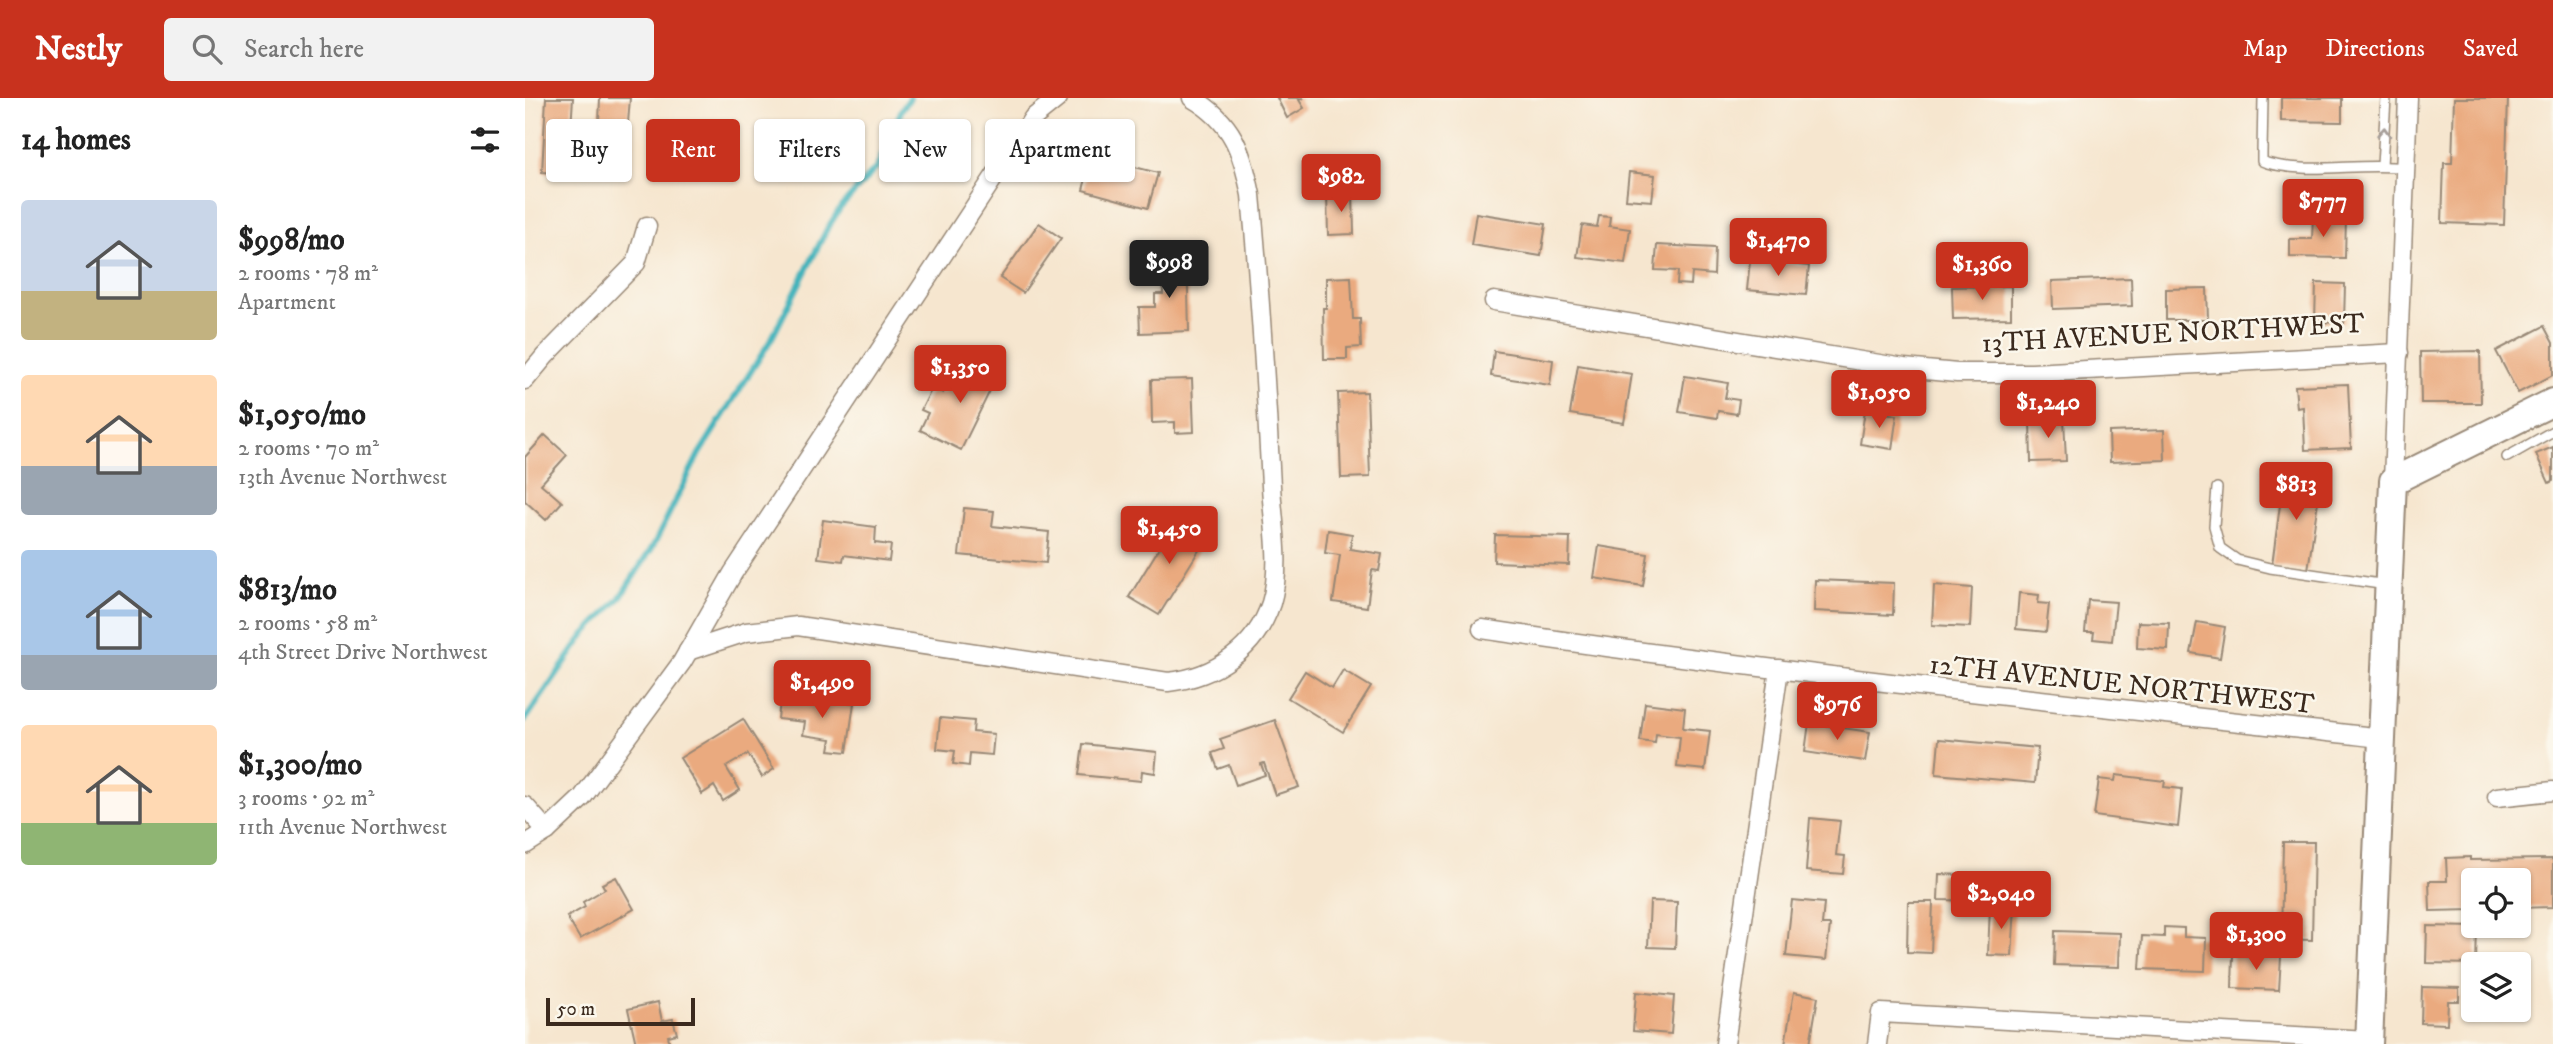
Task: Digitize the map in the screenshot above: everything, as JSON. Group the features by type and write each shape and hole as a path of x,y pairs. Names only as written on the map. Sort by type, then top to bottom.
{"main road":[{"path":"2369,1042 2393,481 2553,402"}],"street":[{"path":"525,845 547,831 582,798 688,651 733,573 1033,118 1058,98"},
{"path":"688,651 746,632 798,626 1168,682 1185,680 1217,668 1245,648 1271,603 1276,570 1251,195 1244,160 1229,130 1205,105 1192,98"},
{"path":"2393,481 2408,98"},
{"path":"525,380 554,346 636,263 647,226"},
{"name":"13TH AVENUE NORTHWEST","path":"1494,301 1904,368 1957,373 2032,373 2399,353"},
{"name":"12TH AVENUE NORTHWEST","path":"1482,629 1609,649 2382,738"},
{"path":"1725,1044 1779,669"},
{"path":"2497,797 2553,791"},
{"path":"525,806 547,831"},
{"path":"1877,1044 1881,1013 2369,1042"}],"lane":[{"path":"2263,98 2262,161 2277,166 2303,168 2382,165 2405,168"},
{"path":"2382,165 2386,98"},
{"path":"2507,457 2553,431"},
{"path":"2217,488 2214,526 2220,548 2237,560 2270,568 2389,585"}],"building":[{"path":"546,98 573,98 572,119 546,119 546,172 542,172"},
{"path":"600,98 630,98 628,119 599,119"},
{"path":"1277,98 1303,98 1299,100 1304,108 1287,118"},
{"path":"2281,98 2342,98 2342,122 2281,121"},
{"path":"2454,98 2508,98 2504,225 2442,223 2444,163 2452,163"},
{"path":"1135,167 1158,173 1148,208 1083,190 1085,182 1135,182"},
{"path":"1629,172 1655,175 1652,201 1626,199"},
{"path":"1353,192 1354,234 1328,235 1327,193"},
{"path":"1476,213 1546,224 1541,256 1471,245"},
{"path":"1599,216 1610,217 1609,226 1630,229 1625,263 1577,257 1582,225 1597,227"},
{"path":"2313,216 2346,216 2345,258 2290,257 2290,239 2312,239"},
{"path":"1039,223 1061,238 1023,293 1000,278"},
{"path":"1657,245 1715,248 1714,275 1692,273 1691,285 1677,284 1678,271 1655,270"},
{"path":"1187,254 1189,331 1140,333 1139,307 1155,307 1155,294 1163,294 1162,255"},
{"path":"1750,260 1809,266 1806,295 1747,290"},
{"path":"1351,277 1353,319 1360,319 1361,347 1347,348 1347,359 1324,359 1323,308 1326,308 1326,278"},
{"path":"2131,278 2132,306 2053,309 2052,281"},
{"path":"2316,283 2345,284 2344,323 2315,322"},
{"path":"2011,286 2011,318 1953,319 1952,287"},
{"path":"2207,288 2208,320 2166,320 2166,289"},
{"path":"2544,326 2553,343 2553,375 2518,393 2496,351"},
{"path":"1494,351 1553,360 1550,385 1491,376"},
{"path":"2480,351 2481,403 2421,403 2420,352"},
{"path":"981,354 1003,364 961,450 920,430 928,413 921,410 932,388 943,393 948,382 963,390"},
{"path":"1578,365 1632,374 1624,423 1570,414"},
{"path":"1685,376 1728,383 1725,398 1739,400 1737,414 1718,411 1717,418 1679,412"},
{"path":"1192,379 1194,432 1175,433 1175,422 1152,423 1151,380"},
{"path":"2348,384 2351,448 2305,450 2303,407 2297,408 2295,386"},
{"path":"1367,392 1370,477 1341,478 1338,393"},
{"path":"1865,410 1897,415 1892,449 1860,444"},
{"path":"2064,418 2066,461 2031,462 2030,419"},
{"path":"2164,430 2165,460 2110,462 2109,432"},
{"path":"545,435 567,455 541,484 562,502 546,520 525,501 525,457"},
{"path":"2553,447 2553,481 2549,483 2536,454"},
{"path":"2284,475 2321,480 2308,570 2272,565"},
{"path":"964,508 994,511 992,526 1049,532 1046,563 959,555"},
{"path":"1179,516 1209,534 1159,615 1129,597"},
{"path":"823,520 876,527 875,543 891,545 889,561 844,555 843,561 818,558"},
{"path":"1328,530 1352,534 1350,549 1382,554 1379,571 1372,570 1367,607 1333,602 1340,555 1325,553"},
{"path":"1495,535 1570,537 1569,565 1494,562"},
{"path":"1599,546 1648,554 1643,586 1594,578"},
{"path":"1815,580 1894,583 1893,615 1814,611"},
{"path":"1934,585 1972,588 1970,627 1932,625"},
{"path":"2019,593 2039,595 2038,603 2049,604 2046,632 2016,629"},
{"path":"2088,600 2116,602 2112,641 2093,639 2094,632 2085,632"},
{"path":"2138,622 2169,623 2168,650 2137,648"},
{"path":"2197,622 2225,627 2220,658 2191,653"},
{"path":"1343,670 1371,687 1343,732 1288,698 1305,671 1332,688"},
{"path":"807,697 854,703 847,752 829,750 831,739 803,735 805,722 778,719 780,701 806,704"},
{"path":"1645,703 1685,708 1683,728 1710,731 1705,770 1677,767 1680,737 1656,734 1655,743 1640,741"},
{"path":"940,718 974,721 973,732 994,734 992,755 970,753 969,766 953,764 955,751 937,749"},
{"path":"743,719 774,769 762,777 748,754 726,767 740,790 723,801 714,786 702,794 680,758"},
{"path":"1275,720 1299,787 1275,795 1264,763 1261,764 1265,775 1236,785 1229,765 1218,769 1212,753 1224,749 1220,739"},
{"path":"1809,723 1870,732 1865,761 1805,752"},
{"path":"1939,739 2038,748 2035,783 1936,774"},
{"path":"1083,744 1157,752 1155,773 1142,771 1141,781 1079,775"},
{"path":"2116,775 2165,781 2164,787 2182,789 2178,827 2094,816 2099,779 2115,781"},
{"path":"1810,818 1840,821 1836,855 1845,856 1843,874 1806,871"},
{"path":"2283,842 2314,842 2312,940 2281,939"},
{"path":"2446,858 2553,859 2553,907 2531,908 2531,868 2461,868 2461,910 2430,911 2429,881 2447,881"},
{"path":"1939,874 1988,876 1987,901 1938,900"},
{"path":"616,877 634,909 580,939 567,917 585,907 583,902 605,889 602,884"},
{"path":"1792,900 1824,903 1822,925 1830,925 1826,960 1786,956"},
{"path":"1650,901 1677,902 1675,948 1648,947"},
{"path":"1908,902 1933,902 1931,953 1907,952"},
{"path":"1990,906 2015,907 2012,956 1988,955"},
{"path":"2427,926 2461,927 2461,938 2477,938 2476,952 2461,952 2461,964 2426,963"},
{"path":"2164,927 2184,928 2184,937 2206,938 2205,971 2140,969 2142,936 2164,937"},
{"path":"2055,931 2120,933 2119,967 2054,965"},
{"path":"2233,955 2281,956 2279,990 2232,988"},
{"path":"2422,987 2459,988 2459,1001 2448,1001 2447,1024 2421,1023"},
{"path":"1636,992 1674,996 1671,1034 1633,1031"},
{"path":"1794,992 1818,997 1810,1044 1785,1044"},
{"path":"658,1002 662,1021 673,1019 677,1034 668,1036 670,1044 636,1044 628,1009"}],"waterway":[{"path":"525,720 584,635 619,599 652,548 699,454 772,338 827,229 841,207 877,167 902,109 910,98"}]}
